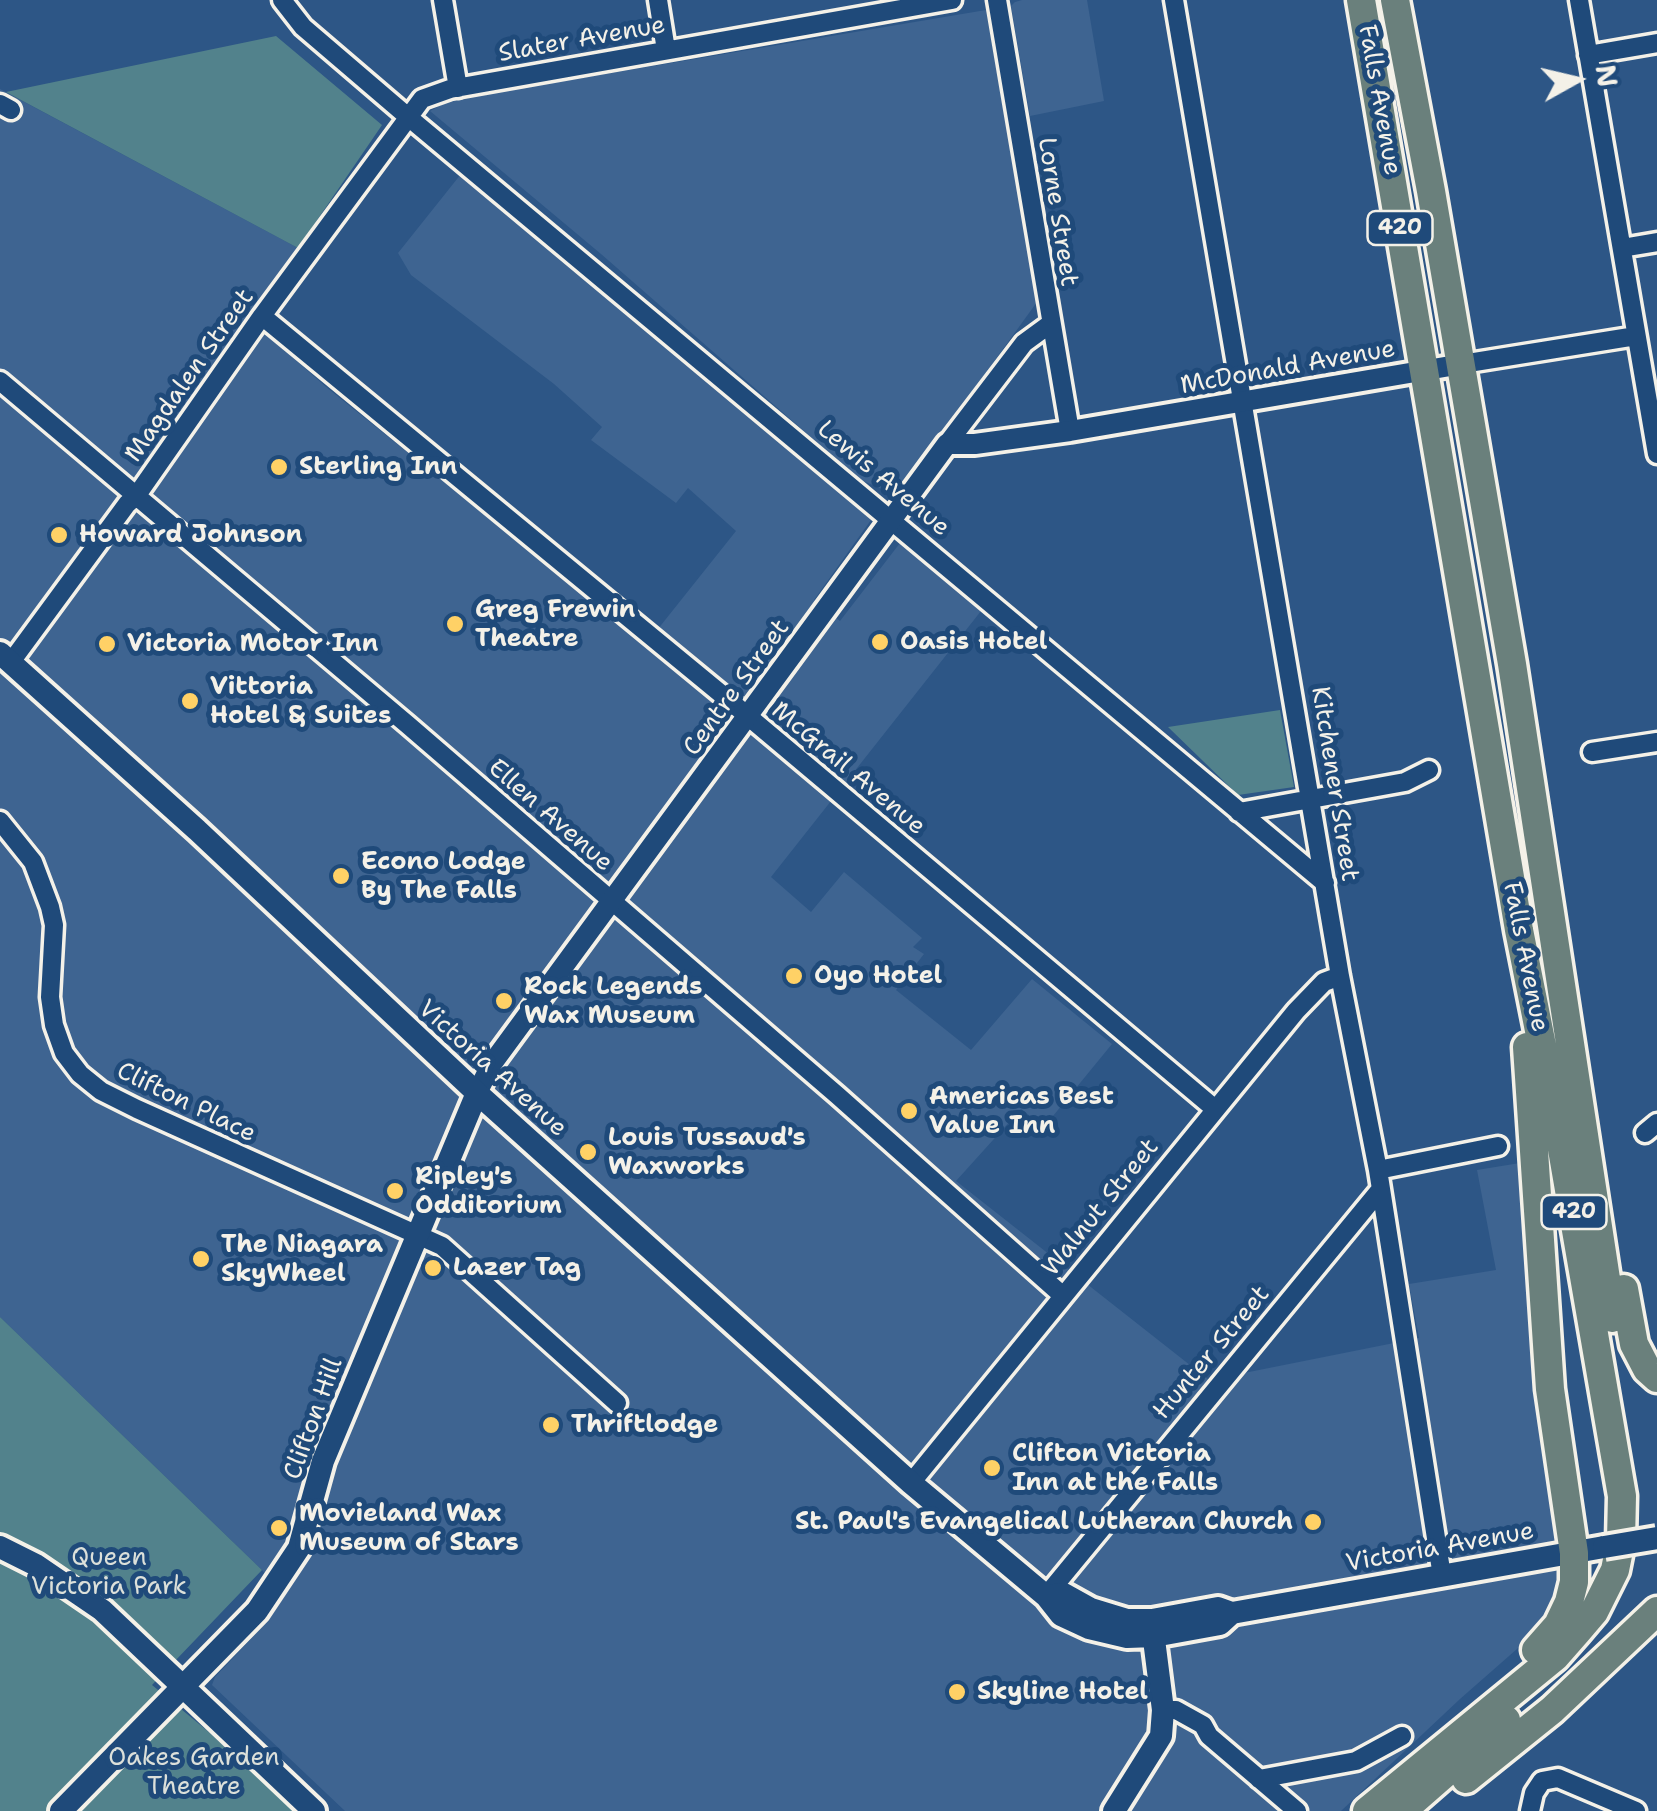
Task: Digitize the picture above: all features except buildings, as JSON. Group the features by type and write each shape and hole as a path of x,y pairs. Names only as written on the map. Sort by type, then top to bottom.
{"highway":[{"name":"Falls Avenue","path":"1362,0 1519,930 1605,1382 1622,1496 1616,1570 1594,1612 1555,1657 1367,1811"},
{"name":"Falls Avenue","path":"1395,0 1462,364 1528,762 1634,1461 1638,1515 1630,1570 1610,1618 1580,1656 1402,1811"},
{"path":"1358,1811 1369,1792 1538,1648 1558,1626 1574,1582 1574,1553 1550,1389 1519,930"},
{"path":"1576,1094 1600,1160 1634,1344 1657,1378"},
{"path":"1426,1811 1552,1710 1657,1611"}],"main road":[{"name":"Victoria Avenue","path":"5,657 197,830 477,1093 911,1483 1046,1596 1062,1616 1089,1628 1127,1637 1153,1628 1220,1624 1232,1613 1657,1538"},
{"name":"Clifton Hill","path":"62,1811 264,1602 300,1548 323,1461 477,1093"},
{"path":"0,1547 77,1591 185,1686 314,1811"},
{"path":"1114,1811 1162,1736 1163,1710 1153,1628"}],"street":[{"name":"Lewis Avenue","path":"282,0 303,28 1325,883"},
{"path":"443,0 458,88"},
{"path":"658,0 666,50"},
{"name":"Slater Avenue","path":"407,116 422,99 458,88 952,0"},
{"name":"Lorne Street","path":"997,0 1070,431"},
{"name":"Kitchener Street","path":"1174,0 1340,976 1378,1170 1442,1576"},
{"path":"1579,0 1656,446"},
{"path":"1588,56 1657,44"},
{"name":"Magdalen Street","path":"5,657 137,495 407,116"},
{"path":"1622,248 1657,242"},
{"name":"McGrail Avenue","path":"262,316 1215,1109"},
{"name":"Centre Street","path":"477,1093 491,1065 947,444 1024,343 1050,324"},
{"name":"McDonald Avenue","path":"947,444 976,444 1070,431 1636,336"},
{"name":"Ellen Avenue","path":"0,381 836,1094 1062,1295"},
{"path":"1592,752 1657,742"},
{"path":"1239,812 1405,782 1429,770"},
{"name":"Clifton Place","path":"0,821 33,862 50,906 54,925 50,997 54,1025 64,1053 80,1074 102,1091 155,1118 442,1246 617,1404"},
{"name":"Walnut Street","path":"911,1483 1296,1010 1324,982 1340,976"},
{"path":"1378,1170 1498,1146"},
{"name":"Hunter Street","path":"1046,1596 1380,1190"},
{"path":"1163,1710 1176,1710 1203,1724 1209,1736 1297,1811"},
{"path":"1259,1779 1356,1760 1402,1736"},
{"path":"1532,1802 1542,1781 1558,1778 1636,1811"}],"shaded area":[{"path":"1022,0 1087,0 1104,101 1030,116 1011,6"},
{"path":"986,10 1037,302 904,486 888,492 859,479 430,111 451,100"},
{"path":"0,89 298,248 249,319 325,386 646,644 736,531 688,488 676,503 591,440 602,427 554,384 411,275 398,253 461,174 871,520 814,600 840,621 900,543 981,611 771,877 811,912 844,872 922,938 913,947 924,954 896,990 971,1050 1032,979 1112,1044 1044,1127 1021,1109 956,1181 1209,1380 1419,1338 1409,1284 1496,1270 1477,1170 1520,1163 1555,1507 1558,1613 1341,1811 345,1811 212,1685 284,1597 262,1570 0,1317"}],"green space":[{"path":"276,36 382,125 298,248 6,92"},
{"path":"1280,710 1294,787 1238,795 1168,727"},
{"name":"Queen Victoria Park","path":"0,1317 262,1570 152,1685 293,1811 0,1811"}],"place":[{"name":"Sterling Inn","path":"279,467"},
{"name":"Howard Johnson","path":"59,535"},
{"name":"Greg Frewin Theatre","path":"455,624"},
{"name":"Oasis Hotel","path":"880,642"},
{"name":"Victoria Motor Inn","path":"107,644"},
{"name":"Vittoria Hotel & Suites","path":"190,701"},
{"name":"Econo Lodge By The Falls","path":"341,876"},
{"name":"Oyo Hotel","path":"794,976"},
{"name":"Rock Legends Wax Museum","path":"504,1001"},
{"name":"Americas Best Value Inn","path":"909,1111"},
{"name":"Louis Tussaud's Waxworks","path":"588,1152"},
{"name":"Ripley's Odditorium","path":"395,1191"},
{"name":"The Niagara SkyWheel","path":"201,1259"},
{"name":"Lazer Tag","path":"433,1268"},
{"name":"Thriftlodge","path":"551,1425"},
{"name":"Clifton Victoria Inn at the Falls","path":"992,1468"},
{"name":"St. Paul's Evangelical Lutheran Church","path":"1313,1522"},
{"name":"Movieland Wax Museum of Stars","path":"279,1528"},
{"name":"Skyline Hotel","path":"957,1692"}],"park label":[{"name":"Oakes Garden Theatre","path":"194,1772"}]}
